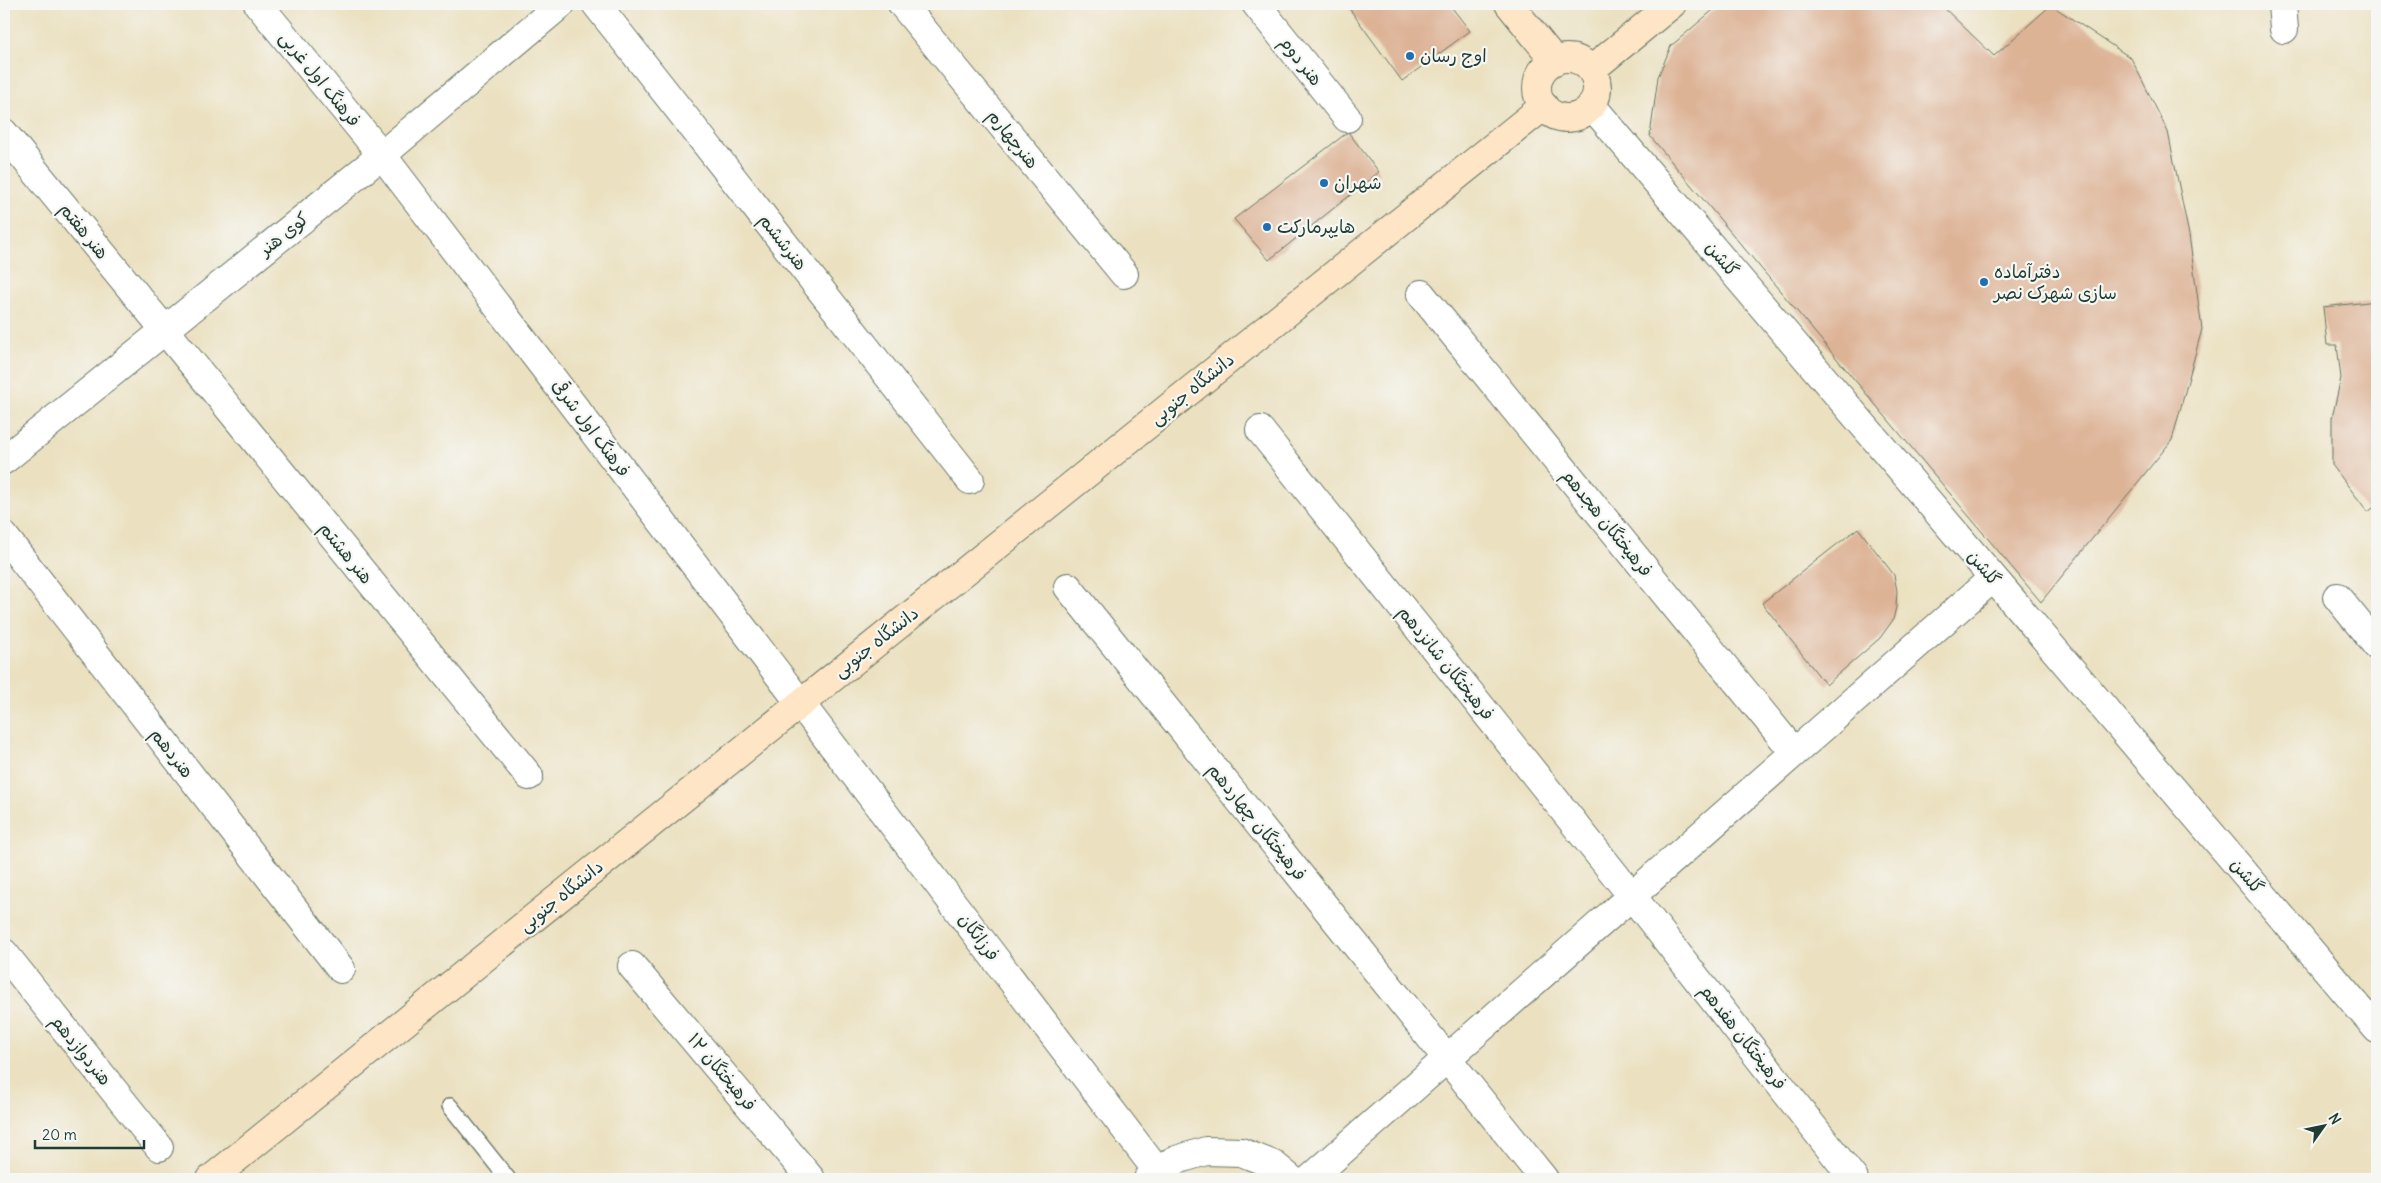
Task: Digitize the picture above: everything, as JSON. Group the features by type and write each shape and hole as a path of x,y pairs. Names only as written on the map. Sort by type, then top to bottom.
{"street":[{"name":"فرهنگ اول غربی","path":"258,4 382,155"},
{"name":"کوی هنر","path":"4,460 382,155 561,4"},
{"name":"هنرششم","path":"596,4 970,480"},
{"name":"هنرچهارم","path":"902,4 1124,274"},
{"name":"هنر دوم","path":"1256,4 1346,118"},
{"path":"1509,4 1554,61"},
{"path":"1591,70 1672,4"},
{"path":"1564,58 1574,59 1591,70 1597,88 1592,106 1584,114 1574,118 1552,114 1544,106 1537,90 1538,81 1547,66 1554,61 1564,58"},
{"name":"دانشگاه جنوبی","path":"211,1179 800,702 1018,530 1544,106"},
{"name":"گلشن","path":"1592,106 2377,1029"},
{"name":"هنر هفتم","path":"4,133 164,330"},
{"name":"فرهنگ اول شرقی","path":"382,155 800,702"},
{"name":"فرهیختگان هجدهم","path":"1421,294 1794,752"},
{"name":"هنر هشتم","path":"164,330 529,776"},
{"name":"فرهیختگان شانزدهم","path":"1260,430 1632,896"},
{"name":"هنردهم","path":"4,536 341,969"},
{"path":"1310,1179 1992,578"},
{"name":"فرهیختگان چهاردهم","path":"1068,586 1544,1179"},
{"path":"2337,597 2377,646"},
{"name":"فرزانگان","path":"800,702 1153,1176"},
{"name":"فرهیختگان هفدهم","path":"1632,896 1854,1179"},
{"name":"هنردوازدهم","path":"4,953 159,1147"},
{"name":"فرهیختگان ۱۲","path":"632,966 811,1179"},
{"path":"1153,1176 1173,1161 1206,1151 1241,1152 1274,1165 1291,1179"}],"lane":[{"path":"450,1106 508,1179"}],"building":[{"name":"اوج رسان","path":"1346,4 1449,4 1470,31 1402,81"},
{"name":"دفترآماده سازی شهرک نصر","path":"1720,4 1940,4 1994,56 2051,5 2131,58 2168,132 2189,235 2202,329 2172,440 2041,602 1650,136 1658,77 1671,46"},
{"name":"شهران","path":"1348,132 1379,172 1269,260 1234,219"},
{"path":"2377,301 2377,505 2368,512 2332,465 2332,418 2341,378 2337,345 2327,345 2323,307"},
{"path":"1858,528 1894,575 1897,591 1896,607 1893,620 1880,638 1826,685 1762,603"}],"place":[{"name":"اوج رسان","path":"1410,56"},
{"name":"شهران","path":"1324,183"},
{"name":"هایپرمارکت","path":"1267,227"},
{"name":"دفترآماده سازی شهرک نصر","path":"1984,282"}]}
